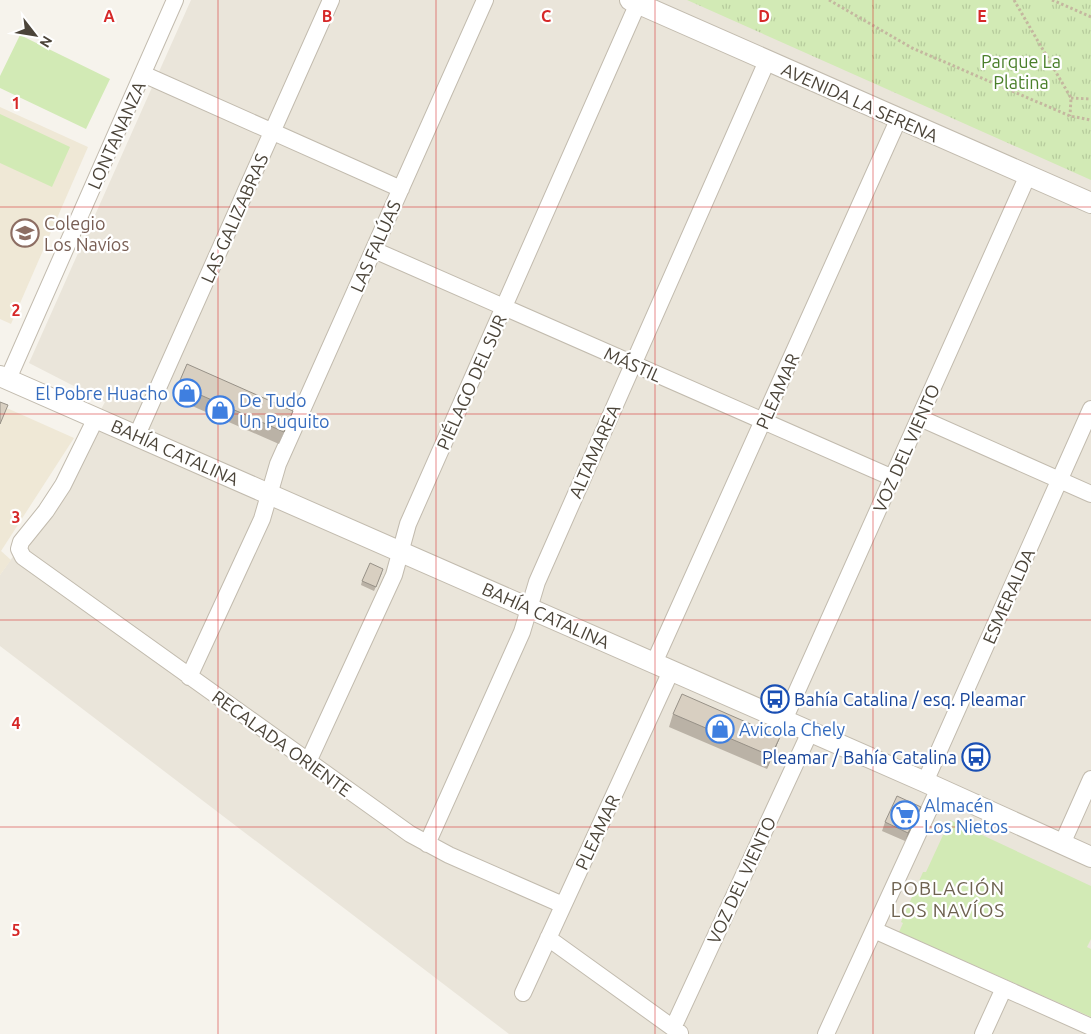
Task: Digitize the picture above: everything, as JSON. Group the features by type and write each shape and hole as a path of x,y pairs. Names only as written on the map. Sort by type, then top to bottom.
{"street":[{"name":"LONTANANZA","path":"4,377 175,0"},
{"name":"LAS GALIZABRAS","path":"137,436 331,0"},
{"name":"LAS FALÚAS","path":"189,677 262,519 278,464 485,0"},
{"name":"AVENIDA LA SERENA","path":"634,2 1091,203"},
{"name":"PIÉLAGO DEL SUR","path":"308,762 394,575 408,524 504,307 634,2"},
{"name":"ALTAMAREA","path":"427,844 522,632 537,582 767,60"},
{"path":"143,74 401,189"},
{"name":"PLEAMAR","path":"524,993 563,906 663,667 763,421 898,118"},
{"name":"VOZ DEL VIENTO","path":"784,720 1028,175"},
{"name":"MÁSTIL","path":"374,250 893,478"},
{"name":"BAHÍA CATALINA","path":"4,377 932,785 1091,857"},
{"name":"ESMERALDA","path":"826,1034 874,930 1059,480 1091,409"},
{"name":"RECALADA ORIENTE","path":"96,418 63,485 46,511 21,542 21,554 393,823 427,844 474,867 563,906"},
{"path":"920,418 1091,494"},
{"name":"VOZ DEL VIENTO","path":"677,1031 810,732"},
{"path":"1062,844 1091,779"},
{"path":"874,930 1091,1027"},
{"path":"548,938 677,1031"},
{"path":"983,1034 1004,988"}],"path":[{"path":"829,0 912,48 1070,116 1091,120"},
{"path":"1014,0 1071,98 1070,116"},
{"path":"1052,0 1091,17"},
{"path":"1071,98 1091,99"}],"shaded area":[{"path":"191,0 1091,0 1091,1034 509,1034 0,646 0,575 50,504 105,402 29,363"},
{"name":"Colegio Los Navíos","path":"0,107 88,147 11,324 0,319"},
{"path":"0,405 74,438 1,551 11,560 0,575"}],"green space":[{"name":"Parque La Platina","path":"687,0 1091,0 1091,180"},
{"path":"20,35 110,79 86,129 0,88 0,76"},
{"path":"0,114 70,147 52,187 0,163"},
{"path":"950,820 1091,886 1091,939 1087,947 1091,949 1091,1017 899,932 903,923 901,922 923,872 926,872"}],"building":[{"path":"187,364 293,411 284,432 178,385"},
{"path":"0,402 8,405 0,424"},
{"path":"370,563 383,569 376,587 362,581"},
{"path":"682,694 780,737 771,756 673,714"},
{"path":"897,796 921,807 908,833 885,822"}],"place":[{"name":"Colegio Los Navíos","path":"25,233"},
{"name":"El Pobre Huacho","path":"187,393"},
{"name":"De Tudo Un Puquito","path":"220,410"},
{"name":"Bahía Catalina / esq. Pleamar","path":"775,699"},
{"name":"Avicola Chely","path":"720,729"},
{"name":"Pleamar / Bahía Catalina","path":"976,757"},
{"name":"Almacén Los Nietos","path":"905,815"}],"district":[{"name":"POBLACIÓN LOS NAVÍOS","path":"948,899"}]}
